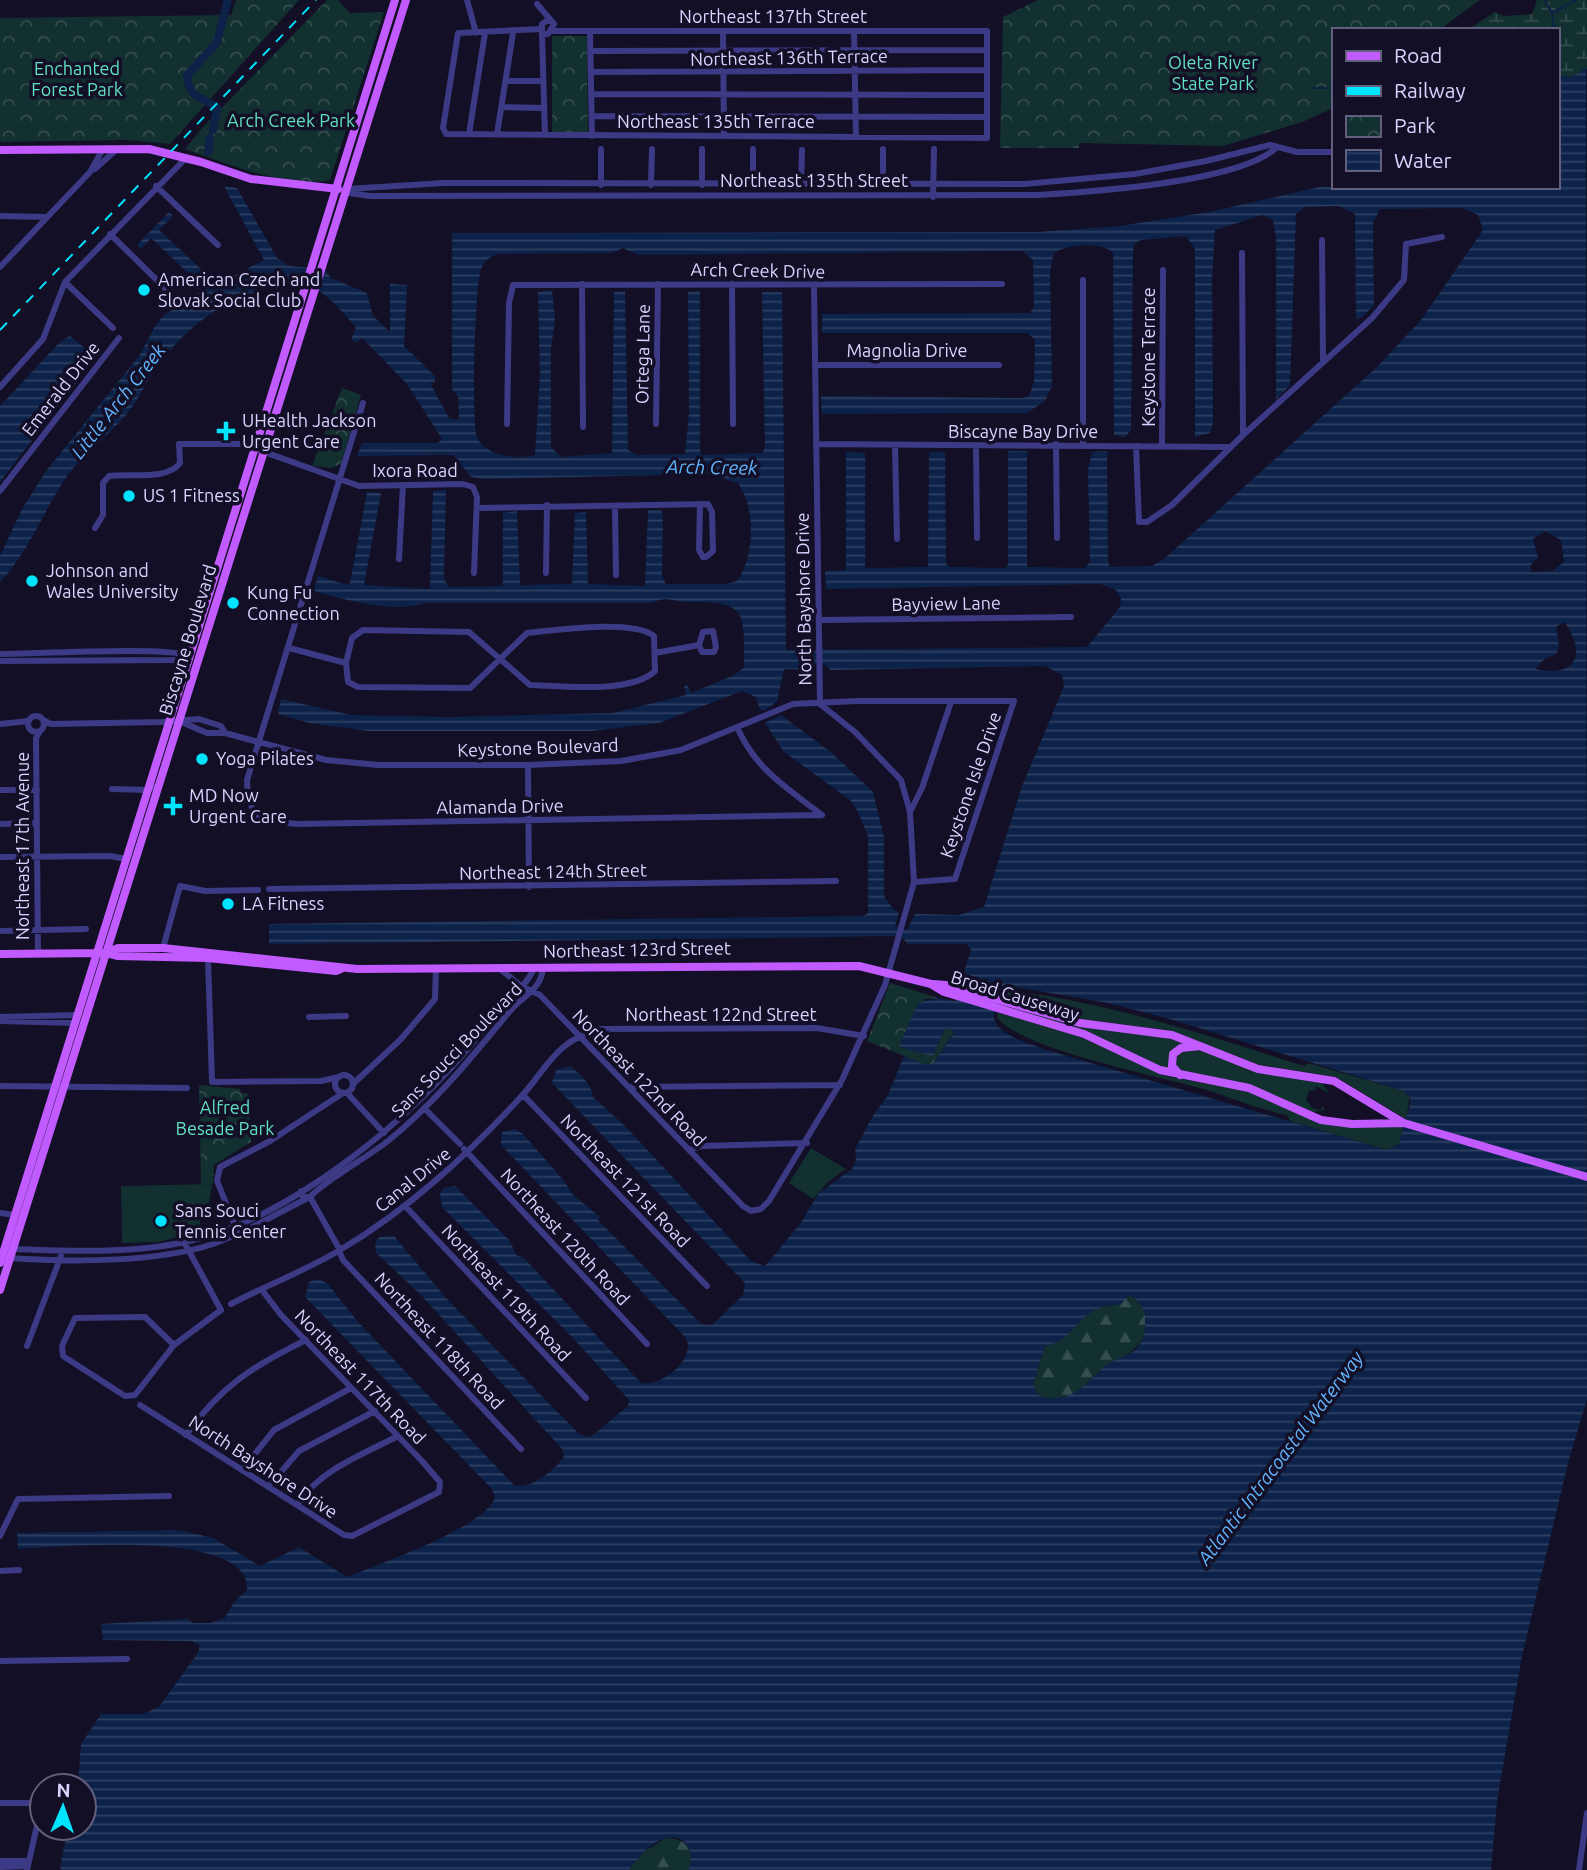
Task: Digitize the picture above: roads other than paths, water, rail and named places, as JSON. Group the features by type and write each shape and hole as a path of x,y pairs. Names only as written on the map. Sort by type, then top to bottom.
{"main road":[{"name":"Biscayne Boulevard","path":"6,1255 36,1176 75,1019 395,0"},
{"name":"Biscayne Boulevard","path":"0,1290 15,1215 33,1156 106,953 314,286 407,0"},
{"path":"368,86 379,89"},
{"name":"Northeast 135th Street","path":"0,150 173,150 251,180 345,189"},
{"name":"Northeast 135th Street","path":"152,150 201,162"},
{"path":"196,633 197,651 200,653"},
{"path":"189,656 192,678"},
{"path":"114,928 118,939 127,948"},
{"name":"Northeast 123rd Street","path":"0,954 106,953 127,948 166,948 264,959 336,971 842,964 890,972 931,984"},
{"path":"155,956 166,948"},
{"name":"Northeast 123rd Street","path":"106,953 117,956 208,958 250,962 264,959"},
{"name":"Broad Causeway","path":"931,984 1072,1021 1155,1031 1203,1046 1258,1069 1335,1081 1404,1123 1587,1177"},
{"name":"Broad Causeway","path":"1004,1005 1084,1034 1151,1067 1183,1076 1242,1086 1328,1121 1404,1123"},
{"path":"1183,1076 1173,1068 1173,1054 1181,1048 1203,1046"},
{"path":"33,1156 36,1176"}],"street":[{"path":"467,0 476,33"},
{"path":"536,2 546,28 545,134"},
{"name":"Northeast 137th Street","path":"446,134 443,128 458,33 513,33 546,28 590,32 987,31 987,50"},
{"path":"723,31 724,136"},
{"path":"854,31 856,137"},
{"path":"590,32 592,136"},
{"path":"469,134 485,33"},
{"path":"497,134 513,33"},
{"path":"591,51 987,50 987,117 592,117"},
{"name":"Northeast 136th Terrace","path":"592,72 987,70"},
{"path":"506,81 544,81"},
{"path":"592,94 987,95"},
{"path":"502,107 544,108"},
{"name":"Northeast 135th Terrace","path":"446,134 987,138 987,117"},
{"name":"Northeast 135th Street","path":"345,189 352,186 421,187 444,183 933,185 1090,179 1171,168 1249,152 1265,146 1297,152 1332,152"},
{"name":"Northeast 135th Street","path":"345,189 363,196 933,197 1090,191 1251,163 1277,147"},
{"path":"91,172 103,149"},
{"path":"0,267 91,172 107,162 117,149"},
{"path":"601,149 606,196"},
{"path":"651,185 652,149"},
{"path":"702,149 702,185"},
{"path":"753,149 753,185"},
{"path":"883,149 883,184"},
{"path":"933,197 934,149"},
{"path":"801,184 802,150"},
{"path":"1249,152 1251,163"},
{"path":"170,173 177,156"},
{"path":"0,387 43,340 65,282 186,158"},
{"path":"1090,179 1090,191"},
{"path":"773,196 774,184"},
{"path":"156,186 218,245"},
{"path":"0,216 47,217"},
{"path":"20,216 28,222 31,234"},
{"path":"110,234 168,291"},
{"path":"1136,446 1139,522 1147,522 1172,505 1230,447 1372,318 1404,280 1406,244 1442,237"},
{"path":"1322,240 1324,362"},
{"path":"1242,253 1243,435"},
{"name":"Keystone Terrace","path":"1163,270 1163,445"},
{"path":"1083,280 1083,445"},
{"path":"65,282 113,328"},
{"path":"582,284 583,427"},
{"name":"Ortega Lane","path":"656,424 658,284"},
{"path":"732,284 733,424"},
{"name":"Arch Creek Drive","path":"508,424 509,303 513,285 1002,284"},
{"name":"North Bayshore Drive","path":"755,1211 767,1204 807,1143 864,1035 890,972 914,882 910,812 901,780 820,704 814,286"},
{"name":"Emerald Drive","path":"0,491 119,338"},
{"name":"Magnolia Drive","path":"816,365 999,365"},
{"path":"258,742 363,403"},
{"name":"Ixora Road","path":"95,528 103,515 106,478 147,475 175,468 180,463 180,444 242,444 359,486 473,487 477,508"},
{"name":"Biscayne Bay Drive","path":"817,444 1230,447"},
{"path":"895,444 897,539"},
{"path":"1056,444 1057,538"},
{"path":"1213,445 1219,458"},
{"path":"976,447 977,538"},
{"path":"399,559 403,485"},
{"path":"474,573 477,508 704,504 712,512 713,551 706,557 700,554 704,504"},
{"path":"545,573 547,505"},
{"path":"615,507 616,575"},
{"name":"Bayview Lane","path":"820,620 1071,617"},
{"path":"501,659 470,688 358,687 348,682 346,663 352,638 363,630 469,632 501,659 530,685 594,687 646,680 655,671 654,636 646,630 568,629 527,633 501,659"},
{"path":"655,653 699,645"},
{"path":"289,648 346,663"},
{"path":"0,661 183,653 189,656"},
{"path":"0,654 37,660"},
{"name":"Keystone Boulevard","path":"179,721 207,733 225,733 326,760 378,765 528,765 621,761 681,750 793,704 1014,701"},
{"name":"Keystone Isle Drive","path":"914,882 955,879 1014,701"},
{"path":"837,718 839,702"},
{"path":"910,812 922,788 951,702"},
{"path":"38,717 51,724 179,721"},
{"path":"30,726 38,717"},
{"path":"38,717 41,730"},
{"name":"Keystone Boulevard","path":"179,721 212,721 221,726 225,733"},
{"path":"0,724 22,724 41,730"},
{"path":"41,730 51,724"},
{"name":"Northeast 17th Avenue","path":"30,726 37,738"},
{"name":"Alamanda Drive","path":"258,742 247,780 247,802 267,822 298,824 822,815 770,774 748,752 737,727"},
{"name":"Northeast 17th Avenue","path":"38,953 37,738 41,730"},
{"path":"528,765 529,887"},
{"path":"111,789 147,790 159,785"},
{"path":"0,790 37,790"},
{"path":"0,824 37,823"},
{"path":"0,857 126,859"},
{"name":"Northeast 124th Street","path":"269,889 836,881"},
{"path":"166,948 180,886 205,891 258,890"},
{"path":"0,931 86,929"},
{"path":"208,958 210,1080 214,1083 321,1081 340,1077 345,1087 390,1140"},
{"name":"Sans Soucci Boulevard","path":"309,1194 418,1102 458,1060 500,1008 533,976 538,967"},
{"name":"Sans Soucci Boulevard","path":"309,1194 390,1140 425,1109 478,1052 511,1009 540,983 538,967"},
{"path":"237,1230 217,1179 220,1167 270,1141 330,1102 401,1039 435,999 436,968"},
{"name":"Northeast 122nd Road","path":"499,968 523,987 540,995 743,1206 755,1211"},
{"path":"500,1008 510,990 511,978"},
{"path":"309,1017 346,1016"},
{"path":"2,1019 75,1019"},
{"name":"Northeast 122nd Street","path":"578,1035 601,1030 817,1028 864,1035"},
{"name":"Canal Drive","path":"231,1304 339,1250 406,1207 523,1095 559,1048 578,1035"},
{"path":"321,1081 345,1087"},
{"path":"629,1087 840,1084"},
{"path":"27,1085 47,1089 52,1098"},
{"path":"0,1086 187,1087"},
{"name":"Northeast 121st Road","path":"523,1095 707,1286"},
{"name":"Northeast 120th Road","path":"418,1102 647,1344"},
{"path":"439,1123 446,1116"},
{"path":"689,1150 702,1146 807,1143"},
{"name":"Northeast 118th Road","path":"237,1230 301,1191 309,1194 343,1260 521,1449"},
{"path":"6,1255 60,1258 140,1257 187,1251 237,1230 309,1194"},
{"name":"Northeast 119th Road","path":"406,1207 586,1398"},
{"path":"0,1213 15,1215"},
{"path":"6,1255 62,1249 142,1248 237,1230"},
{"path":"174,1345 145,1317 75,1318 62,1346 63,1356 130,1398 174,1345 221,1310 184,1242"},
{"path":"27,1346 62,1249"},
{"name":"Northeast 117th Road","path":"262,1290 440,1482"},
{"path":"186,1435 233,1381 254,1366 306,1340"},
{"path":"242,1470 274,1430 351,1388"},
{"name":"North Bayshore Drive","path":"140,1405 344,1535 352,1536 434,1495 441,1488 440,1482"},
{"path":"268,1486 299,1451 375,1411"},
{"path":"297,1505 314,1483 327,1472 398,1436"},
{"path":"0,1536 18,1499 169,1496"},
{"path":"0,1570 19,1570"},
{"path":"0,1661 127,1660"},
{"path":"0,1803 32,1803 40,1812 28,1866"},
{"path":"1579,1870 1587,1813"},
{"path":"0,1861 28,1866"},
{"path":"0,1867 28,1866"}],"water":[{"path":"1586,68 1587,1399 1568,1463 1522,1656 1497,1801 1491,1870 688,1870 691,1858 688,1846 680,1839 667,1838 650,1846 629,1870 62,1870 60,1868 65,1842 98,1842 98,1772 79,1772 81,1744 101,1714 143,1714 159,1707 199,1651 199,1645 192,1641 103,1640 101,1624 188,1619 193,1623 210,1623 225,1618 234,1602 247,1590 240,1570 219,1557 187,1549 109,1545 18,1549 17,1533 179,1530 213,1538 260,1566 299,1547 347,1577 428,1544 472,1521 487,1509 495,1498 492,1489 305,1297 309,1282 318,1279 327,1283 359,1323 514,1485 535,1482 549,1473 560,1461 564,1456 563,1450 420,1294 376,1253 375,1243 379,1237 394,1236 446,1298 579,1434 587,1437 593,1435 628,1406 629,1400 574,1339 442,1207 440,1195 443,1188 455,1186 509,1240 517,1256 523,1257 641,1383 658,1381 682,1363 688,1346 686,1338 501,1145 502,1132 515,1129 523,1134 565,1182 572,1194 600,1217 598,1220 701,1324 712,1325 743,1295 745,1283 552,1083 556,1070 570,1066 578,1072 588,1084 593,1097 624,1125 751,1261 765,1266 800,1224 819,1193 852,1169 856,1160 855,1149 874,1114 887,1097 904,1056 926,1065 933,1064 954,1033 950,1028 944,1030 933,1056 899,1047 918,1003 938,998 955,1001 971,950 967,944 907,944 903,938 896,936 685,939 682,944 681,939 269,944 269,924 863,916 868,913 868,836 850,800 784,752 765,723 781,715 832,753 873,792 884,837 884,896 893,909 899,912 895,926 907,930 915,914 959,915 984,907 1021,789 1064,686 1062,675 1045,666 830,670 826,665 813,664 814,670 784,669 777,701 766,710 760,710 756,697 742,691 659,723 592,731 369,731 309,723 278,714 281,699 351,715 449,717 613,713 686,695 684,687 687,685 691,693 732,676 744,668 742,623 733,608 723,604 666,599 652,603 426,603 399,607 371,605 316,592 314,589 318,576 347,585 350,583 367,492 381,493 364,585 430,589 433,491 446,490 444,580 450,587 503,586 503,513 517,511 520,585 572,584 575,513 586,512 588,584 645,586 648,510 661,510 663,515 662,576 666,584 726,584 737,581 747,559 751,532 748,505 738,483 708,474 483,479 471,477 453,455 357,456 362,443 438,443 442,439 407,384 362,338 356,343 351,339 356,328 337,306 316,288 299,279 256,292 221,307 190,329 175,344 155,369 125,416 68,474 26,547 0,582 0,556 22,509 46,471 140,355 164,315 201,291 202,286 151,238 141,249 137,245 169,212 173,216 159,230 217,284 264,260 224,186 237,188 277,258 289,266 325,269 331,278 367,293 373,316 390,332 390,284 407,285 404,346 435,376 435,382 430,383 449,418 454,420 459,418 458,397 452,389 452,233 1038,232 1120,226 1209,212 1319,187 1559,189 1559,76 1572,77","holes":["1339,206 1355,214 1356,319 1361,318 1374,305 1373,223 1380,209 1462,208 1478,215 1483,230 1421,320 1377,367 1164,559 1152,566 1110,567 1108,562 1107,451 1092,452 1088,470 1090,562 1085,568 1027,567 1027,451 1008,451 1008,565 1005,568 950,567 946,564 945,452 929,452 928,567 865,568 865,453 846,452 846,570 825,571 826,589 1100,584 1116,590 1121,599 1120,607 1087,647 786,650 782,292 762,292 765,448 762,453 702,455 700,451 700,291 688,292 689,414 685,454 637,455 628,450 625,291 614,292 612,453 561,457 551,447 551,348 555,320 552,290 538,292 540,374 535,455 503,455 487,449 477,437 474,383 478,286 482,266 497,254 612,253 623,248 638,255 1022,251 1033,260 1034,307 1030,313 822,314 822,333 1027,333 1035,339 1034,382 1029,396 821,396 822,414 1027,413 1045,401 1052,386 1050,271 1054,253 1084,245 1113,252 1114,435 1125,437 1131,430 1135,243 1141,240 1186,236 1195,249 1195,437 1210,433 1213,422 1212,278 1215,230 1262,215 1273,220 1276,238 1276,400 1290,385 1296,214 1305,207","1545,531 1561,540 1564,562 1552,571 1532,572 1530,566 1538,557 1533,539","1564,622 1571,633 1576,653 1569,666 1561,670 1536,669 1541,662 1557,652 1559,647 1556,627","1010,986 1108,1003 1170,1019 1404,1091 1411,1100 1399,1144 1387,1150 1025,1042 1001,1029 994,1017 1003,990","1129,1295 1140,1304 1145,1318 1144,1334 1137,1348 1108,1364 1085,1385 1069,1395 1060,1398 1038,1395 1033,1384 1045,1346 1065,1337 1094,1310 1120,1305"]},
{"path":"70,336 96,357 0,482 0,406 60,342"}],"waterway":[{"name":"Arch Creek","path":"213,130 217,108 194,94 187,76 217,42 228,0"},
{"path":"1545,0 1552,13 1554,28"},
{"path":"1552,13 1576,0"},
{"path":"1312,88 1332,88"},
{"name":"Arch Creek","path":"208,152 210,138"}],"railway":[{"path":"0,330 316,0"}],"place":[{"name":"American Czech and Slovak Social Club","path":"144,290"},
{"name":"UHealth Jackson Urgent Care","path":"226,431"},
{"name":"US 1 Fitness","path":"129,496"},
{"name":"Johnson and Wales University","path":"32,581"},
{"name":"Kung Fu Connection","path":"233,603"},
{"name":"Yoga Pilates","path":"202,759"},
{"name":"MD Now Urgent Care","path":"173,806"},
{"name":"LA Fitness","path":"228,904"},
{"name":"Sans Souci Tennis Center","path":"161,1221"}],"park label":[{"name":"Oleta River State Park","path":"1213,73"},
{"name":"Enchanted Forest Park","path":"77,79"},
{"name":"Arch Creek Park","path":"291,121"},
{"name":"Alfred Besade Park","path":"225,1118"}],"water label":[{"name":"Little Arch Creek","path":"118,401"},
{"name":"Atlantic Intracoastal Waterway","path":"1280,1458"}]}
